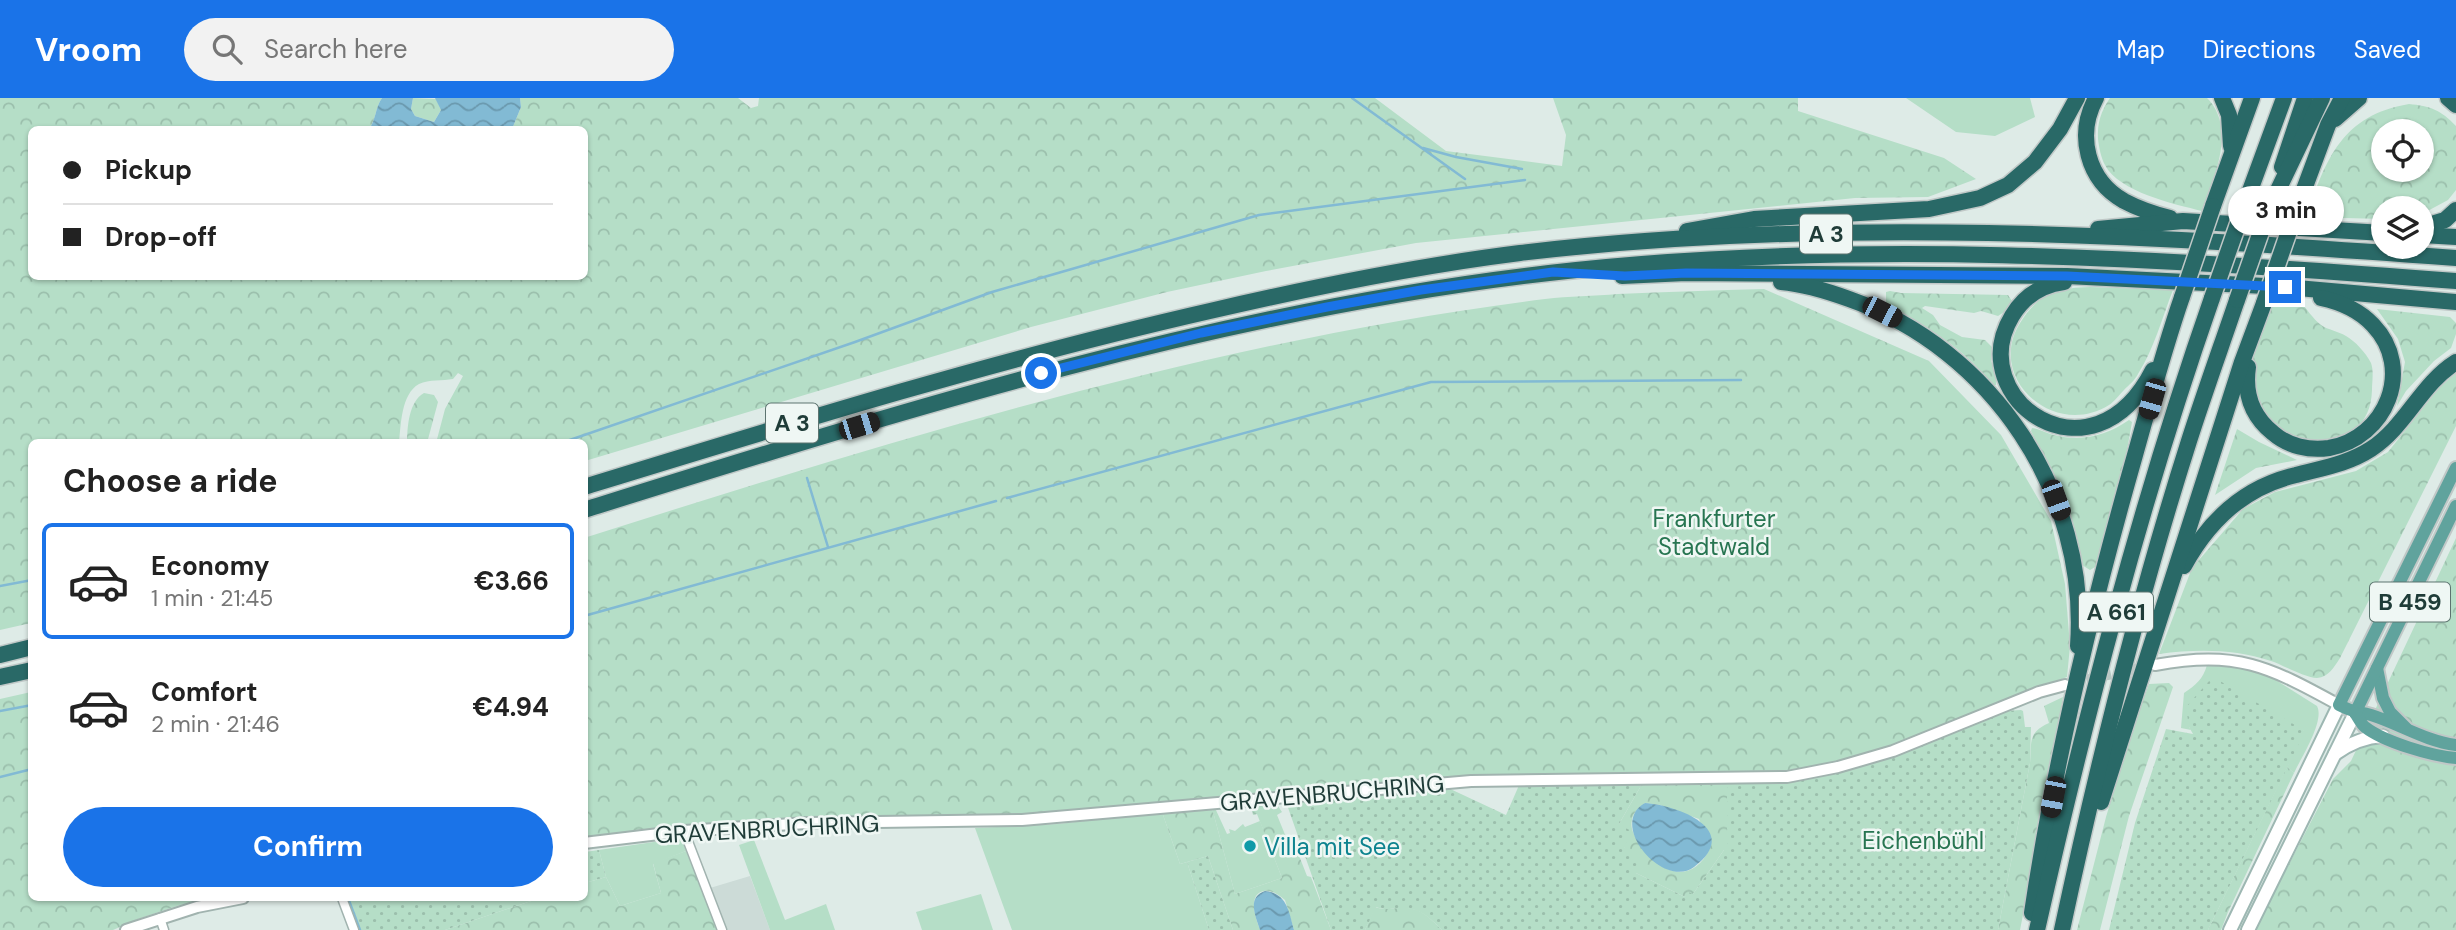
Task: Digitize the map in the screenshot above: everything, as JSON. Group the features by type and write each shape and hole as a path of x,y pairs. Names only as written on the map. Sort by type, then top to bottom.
{"highway":[{"path":"1619,243 1754,219 1929,209 1980,198 2008,185 2035,162 2060,129 2077,98"},
{"path":"2096,98 2088,116 2086,144 2090,161 2101,181 2123,201 2183,221"},
{"path":"2222,98 2231,124 2230,160"},
{"path":"2069,690 2165,346 2252,98"},
{"name":"A 661","path":"2037,930 2110,635 2181,393 2284,98"},
{"name":"A 661","path":"2062,930 2088,813 2141,603 2190,440 2305,98"},
{"path":"2269,209 2322,98"},
{"path":"2066,908 2242,362 2328,125 2342,98"},
{"path":"2328,125 2359,98"},
{"path":"2448,98 2456,105"},
{"path":"2434,223 2456,211"},
{"path":"2032,235 2183,221 2371,232"},
{"name":"A 3","path":"588,486 961,373 1111,333 1368,277 1517,254 1619,243 1813,234 2032,235 2184,241 2456,258"},
{"path":"2434,236 2456,237"},
{"name":"A 3","path":"588,509 972,391 1110,355 1327,307 1468,283 1553,272 1699,260 1812,256 1978,256 2155,261 2456,281"},
{"path":"1553,272 1625,276 1959,274 2119,278 2285,287 2456,302"},
{"path":"1727,274 1819,289 1882,312 1943,349 1995,398 2023,436 2043,470 2066,530 2074,564 2078,643 2030,930"},
{"path":"2119,278 2050,284 2021,303 2009,320 2002,346 2004,373 2012,392 2027,410 2050,424 2069,428 2099,424 2118,415 2138,396 2165,346"},
{"path":"2254,332 2246,374 2247,393 2257,418 2278,438 2302,447 2334,447 2351,442 2365,433 2382,414 2390,394 2392,379 2389,354 2378,331 2355,310 2285,287"},
{"path":"2162,612 2194,549 2227,509 2267,484 2334,466 2372,449 2397,426 2438,376 2456,362"},
{"path":"0,655 28,649"},
{"path":"0,677 28,671"}],"main road":[{"name":"B 459","path":"2339,705 2456,468"},
{"name":"B 459","path":"2377,668 2456,506"},
{"path":"2248,930 2377,668"},
{"path":"2377,668 2386,705 2408,731"},
{"path":"2230,930 2339,705 2355,713 2370,715 2408,731 2456,746"},
{"path":"2355,713 2364,726 2383,736 2433,755 2456,758"},
{"path":"2335,754 2370,736 2383,736"}],"street":[{"path":"2155,664 2197,659 2253,664 2283,674 2339,705"},
{"name":"GRAVENBRUCHRING","path":"588,843 684,831 807,823 1022,820 1471,781 1787,777 1829,769 1893,751 2039,692 2069,690"},
{"path":"684,831 722,930"},
{"path":"125,930 197,907 228,901"},
{"path":"343,901 354,930"},
{"path":"160,918 164,930"}],"shaded area":[{"path":"750,876 770,930 726,930 710,888"}],"green space":[{"path":"0,98 382,98 371,126 28,126 28,280 588,280 588,126 513,126 521,107 520,98 738,98 751,108 758,106 759,98 1375,98 1446,151 1562,166 1566,135 1553,98 1798,98 1798,111 1944,158 1976,179 1928,197 1855,198 1416,243 1266,271 1167,292 1031,327 588,460 588,439 437,439 445,409 463,376 458,373 453,379 427,381 413,389 405,402 399,439 28,439 28,624 0,630"},
{"path":"413,98 436,99 441,110 434,122 415,116 411,109"},
{"path":"1906,98 2030,98 2035,117 1995,136 1956,132"},
{"path":"2110,98 2207,98 2216,110 2222,138 2217,169 2202,211 2148,196 2122,183 2112,174 2102,159 2098,139 2100,117"},
{"path":"2409,104 2435,110 2445,116 2456,126 2456,190 2448,200 2434,208 2434,196 2371,196 2371,219 2306,217 2330,159 2352,129 2367,118"},
{"path":"2090,287 2173,290 2149,354 2134,380 2109,405 2088,414 2066,414 2047,408 2030,397 2018,381 2011,362 2012,341 2022,320 2043,298 2059,290"},
{"name":"Frankfurter Stadtwald","path":"1764,289 1929,361 2001,435 2051,521 2065,584 2070,646 2067,677 1917,738 1798,773 1426,780 984,817 698,826 588,838 588,537 940,429 1180,366 1422,317 1554,298"},
{"path":"1886,292 2008,295 2012,301 2007,310 1998,316 1981,311 1974,313 1925,306 1922,308 1933,315 1940,325 1962,337 1985,340 1992,347 1991,361 1997,374 1996,385 1944,339 1886,303"},
{"path":"2274,298 2300,301 2318,323 2349,338 2369,359 2372,390 2366,416 2350,433 2329,441 2305,439 2282,430 2264,412 2254,386 2254,353"},
{"path":"2377,309 2450,317 2456,323 2456,334 2451,348 2434,361 2406,391 2397,406 2405,362 2398,339"},
{"path":"2456,373 2456,426 2340,658 2331,671 2317,678 2300,674 2271,661 2230,652 2188,651 2159,654 2192,568 2243,509 2275,492 2356,471 2388,452 2439,388"},
{"path":"424,393 434,395 438,402 428,439 407,439 408,422 419,397"},
{"path":"2129,420 2132,422 2127,450 2097,562 2090,570 2082,565 2073,526 2060,490 2031,431 2032,428 2064,437 2084,438 2102,434"},
{"path":"2237,429 2297,460 2256,468 2215,495"},
{"path":"2456,538 2456,930 2255,930 2333,779 2351,761"},
{"path":"2224,664 2263,672 2317,706 2319,713 2315,730 2294,773 2287,767 2304,730 2181,728 2184,693 2198,681 2207,665"},
{"path":"2210,680 2220,681 2305,731 2208,930 2109,930 2135,823 2166,729 2193,734 2189,727 2186,707"},
{"path":"2169,683 2173,687 2129,816 2100,930 2077,930 2106,817 2143,695 2149,684"},
{"path":"28,693 28,901 203,901 180,905 113,930 0,930 0,699"},
{"path":"2063,697 2062,716 2020,930 1998,930 2030,763 2032,739 2037,731 2049,723 2044,706"},
{"name":"Eichenbühl","path":"2021,710 2025,727 2031,727 2030,763 1998,930 1442,930 1417,911 1376,907 1365,930 1331,930 1286,802 1446,787 1506,815 1520,783 1642,784 1619,824 1631,831 1624,847 1640,856 1636,873 1685,897 1688,892 1693,894 1724,850 1727,850 1727,783 1791,782 1825,774 2003,711"},
{"path":"2287,767 2294,773 2221,930 2208,930"},
{"path":"1727,783 1728,850 1724,850 1693,894 1685,897 1636,873 1624,847 1619,824 1642,784","holes":["1645,803 1660,805 1699,819 1710,848 1702,861 1684,872 1674,871 1654,861 1645,852 1633,831 1635,812"]},
{"path":"1276,803 1282,812 1277,815 1286,837 1291,835 1307,876 1311,877 1331,930 1294,930 1285,900 1275,893 1264,891 1259,893 1254,902 1260,930 1233,930 1208,856 1180,864 1162,812 1212,808 1235,894 1282,878 1251,805"},
{"path":"1212,808 1215,808 1227,834 1230,833 1229,829 1235,831 1243,824 1245,827 1260,821 1282,878 1235,894"},
{"path":"1162,812 1180,864 1187,862 1209,930 1012,930 975,828 1058,824"},
{"path":"681,838 686,851 653,864 661,893 620,906 606,877 599,850"},
{"path":"754,840 785,920 826,904 835,930 770,930 739,845"},
{"path":"599,850 606,877 588,882 588,852"},
{"path":"686,851 718,930 445,930 531,901 588,901 588,882 606,877 620,906 661,893 653,863"},
{"path":"1208,856 1233,930 1209,930 1187,862"},
{"path":"981,894 993,930 922,930 916,912"},
{"path":"348,901 531,901 445,930 359,930"},
{"path":"1375,907 1417,910 1442,930 1365,930"}],"water":[{"path":"382,98 413,98 411,109 415,116 434,122 441,110 435,98 520,98 521,107 513,126 371,126"},
{"path":"1645,803 1688,814 1700,822 1709,831 1712,842 1708,854 1694,867 1681,872 1668,870 1655,862 1644,852 1632,825 1635,813"},
{"path":"1265,891 1283,899 1294,930 1260,930 1254,902 1259,894"}],"waterway":[{"path":"1352,98 1465,179"},
{"path":"1423,148 1522,169"},
{"path":"573,439 992,292 1259,215 1525,180"},
{"path":"1007,498 1431,382 1741,380"},
{"path":"807,478 828,547"},
{"path":"588,615 996,501"},
{"path":"0,586 28,581"},
{"path":"0,711 28,706"},
{"path":"0,777 28,770"},
{"path":"349,901 360,930"}],"tunnel":[{"path":"2072,683 2148,666"}],"place":[{"name":"Villa mit See","path":"1250,846"}],"route":[{"path":"1041,373 1201,333 1287,315 1421,290 1553,272 1625,276 1686,273 2067,276 2285,287"}]}
